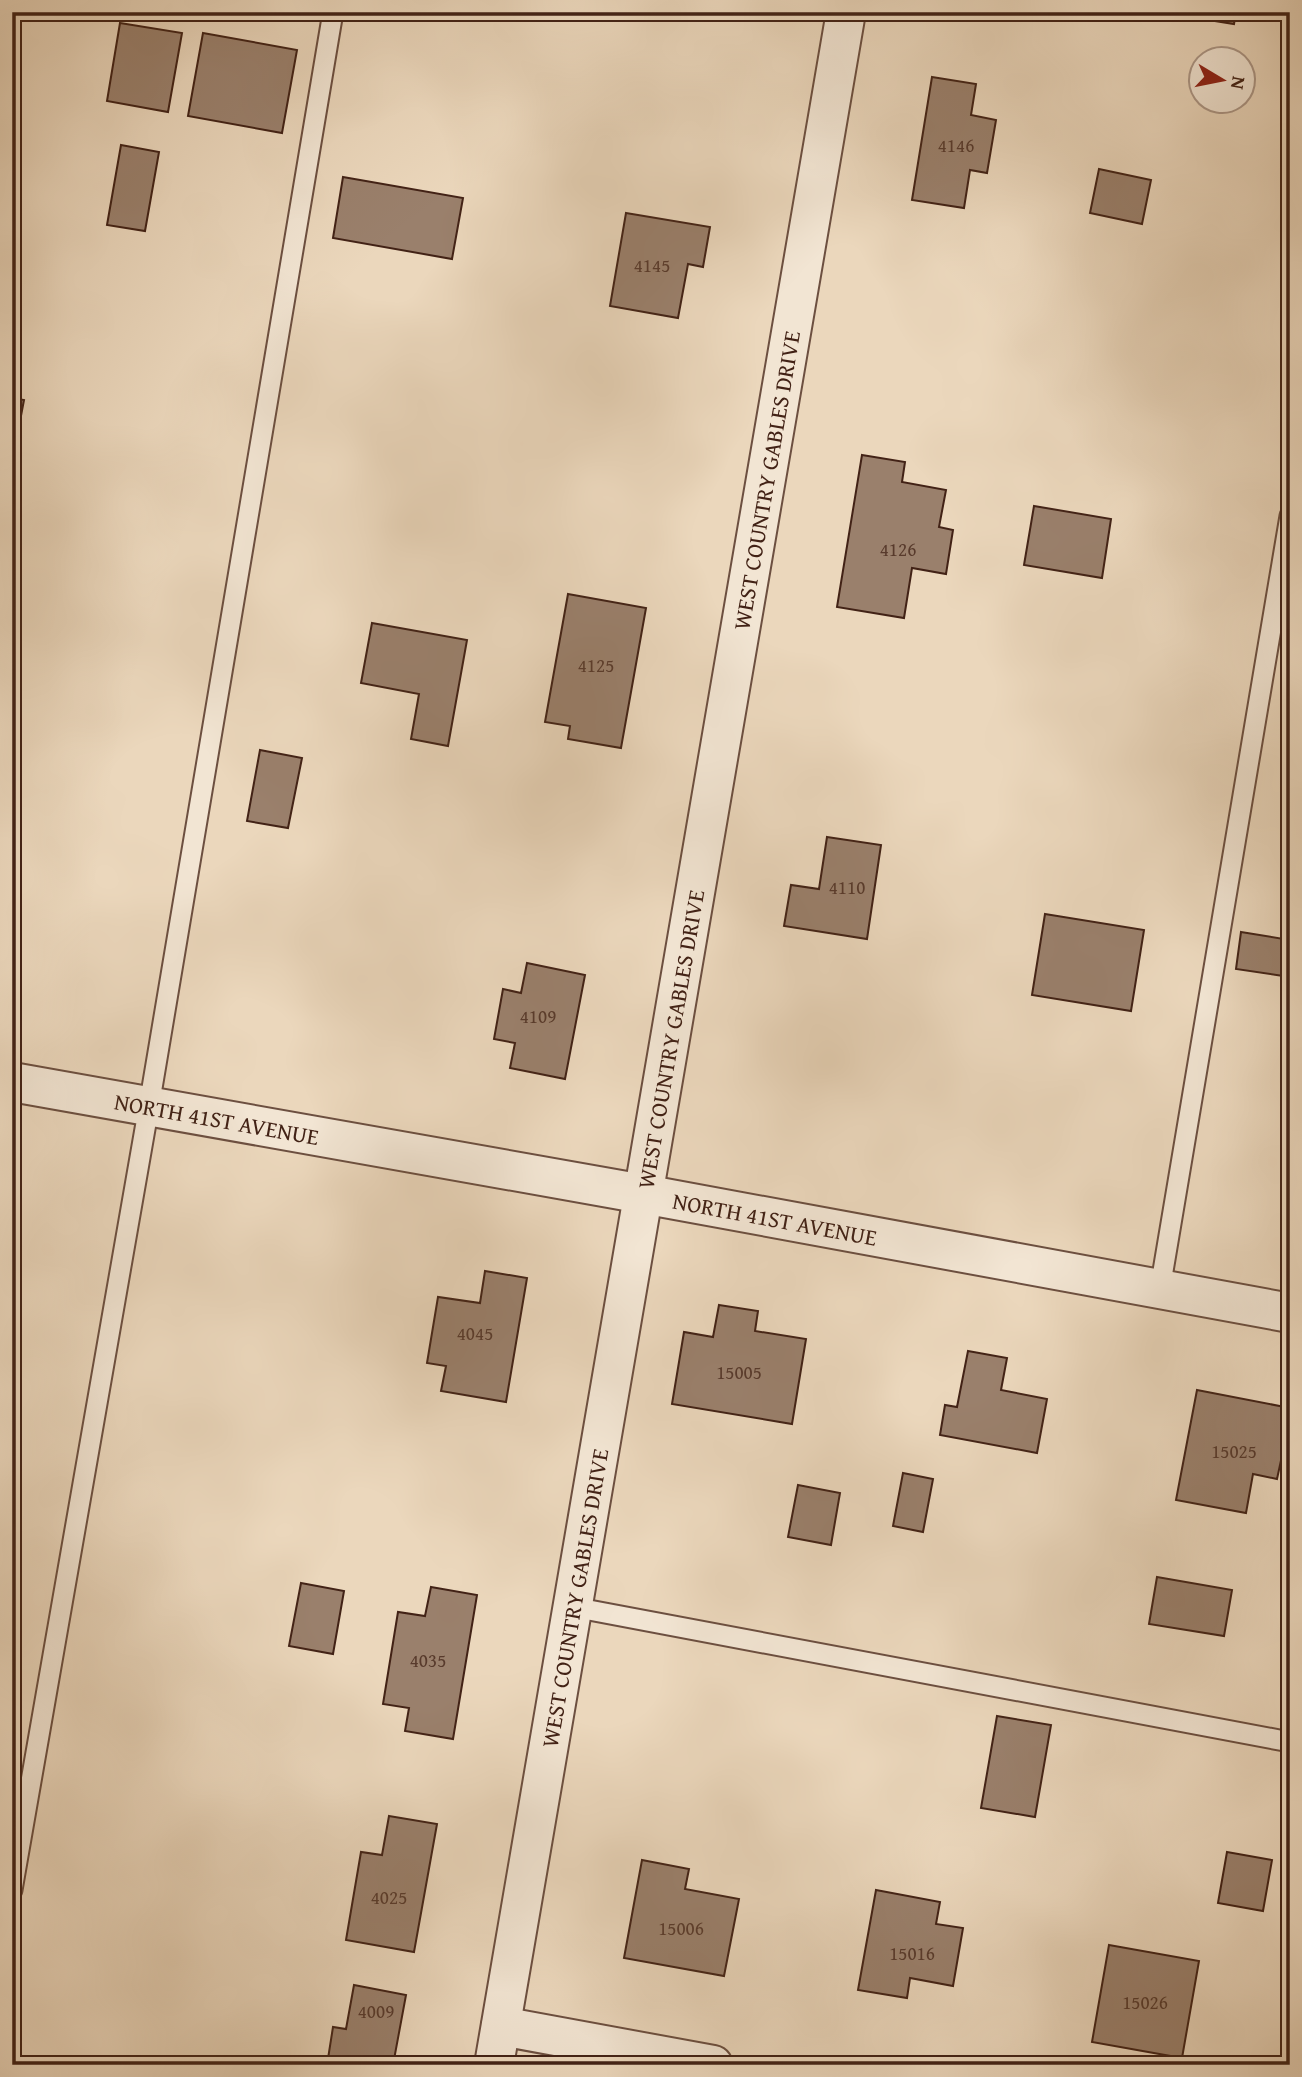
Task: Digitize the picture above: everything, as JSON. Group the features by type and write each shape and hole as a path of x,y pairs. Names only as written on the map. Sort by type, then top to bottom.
{"street":[{"name":"WEST COUNTRY GABLES DRIVE","path":"494,2065 846,12"},
{"name":"NORTH 41ST AVENUE","path":"12,1082 1290,1313"},
{"path":"501,2026 713,2065"}],"lane":[{"path":"12,1891 149,1106 334,12"},
{"path":"1160,1289 1290,516"},
{"path":"573,1607 1290,1742"}],"building":[{"path":"1159,12 1236,12 1234,24"},
{"path":"120,23 182,33 168,112 107,101"},
{"path":"203,33 297,50 282,133 188,116"},
{"path":"932,77 976,84 971,115 996,120 987,173 970,170 964,208 912,200"},
{"path":"121,145 159,152 145,231 107,225"},
{"path":"1099,169 1151,180 1142,224 1090,213"},
{"path":"343,177 463,198 452,259 333,238"},
{"path":"626,213 710,227 703,267 688,264 678,318 610,306"},
{"path":"12,398 24,400 12,463"},
{"path":"862,455 905,462 902,482 946,490 939,527 953,530 946,574 912,568 904,618 837,607"},
{"path":"1034,506 1111,519 1102,578 1024,565"},
{"path":"568,594 646,608 621,748 568,739 570,726 545,722"},
{"path":"372,623 467,640 448,746 411,739 419,694 361,683"},
{"path":"260,750 302,758 288,828 247,821"},
{"path":"827,837 881,845 867,939 784,926 791,885 819,889"},
{"path":"1045,914 1144,930 1131,1011 1032,995"},
{"path":"1241,932 1290,940 1290,977 1236,969"},
{"path":"527,963 585,975 565,1079 510,1068 515,1043 494,1039 503,989 521,993"},
{"path":"485,1271 527,1278 506,1402 441,1391 446,1366 427,1363 438,1297 480,1303"},
{"path":"719,1305 758,1311 755,1331 806,1339 792,1424 672,1404 684,1332 713,1337"},
{"path":"968,1351 1007,1358 1001,1390 1047,1399 1037,1453 940,1435 945,1405 957,1407"},
{"path":"1197,1390 1290,1408 1290,1452 1283,1451 1277,1479 1253,1474 1246,1513 1176,1500"},
{"path":"903,1473 933,1479 923,1532 893,1526"},
{"path":"798,1485 840,1493 831,1545 788,1537"},
{"path":"1157,1577 1232,1590 1224,1636 1149,1624"},
{"path":"301,1583 344,1591 333,1654 289,1646"},
{"path":"431,1587 477,1595 453,1739 405,1731 409,1708 383,1704 398,1612 425,1616"},
{"path":"997,1716 1051,1725 1035,1817 981,1808"},
{"path":"389,1816 437,1824 414,1952 346,1940 361,1852 382,1855"},
{"path":"1227,1852 1272,1860 1263,1911 1218,1903"},
{"path":"642,1860 689,1869 685,1889 739,1899 724,1976 624,1958"},
{"path":"876,1890 940,1902 936,1924 963,1928 953,1986 910,1978 907,1998 858,1990"},
{"path":"1109,1945 1199,1961 1182,2058 1092,2042"},
{"path":"354,1985 406,1995 393,2065 327,2065 333,2027 346,2029"}]}
